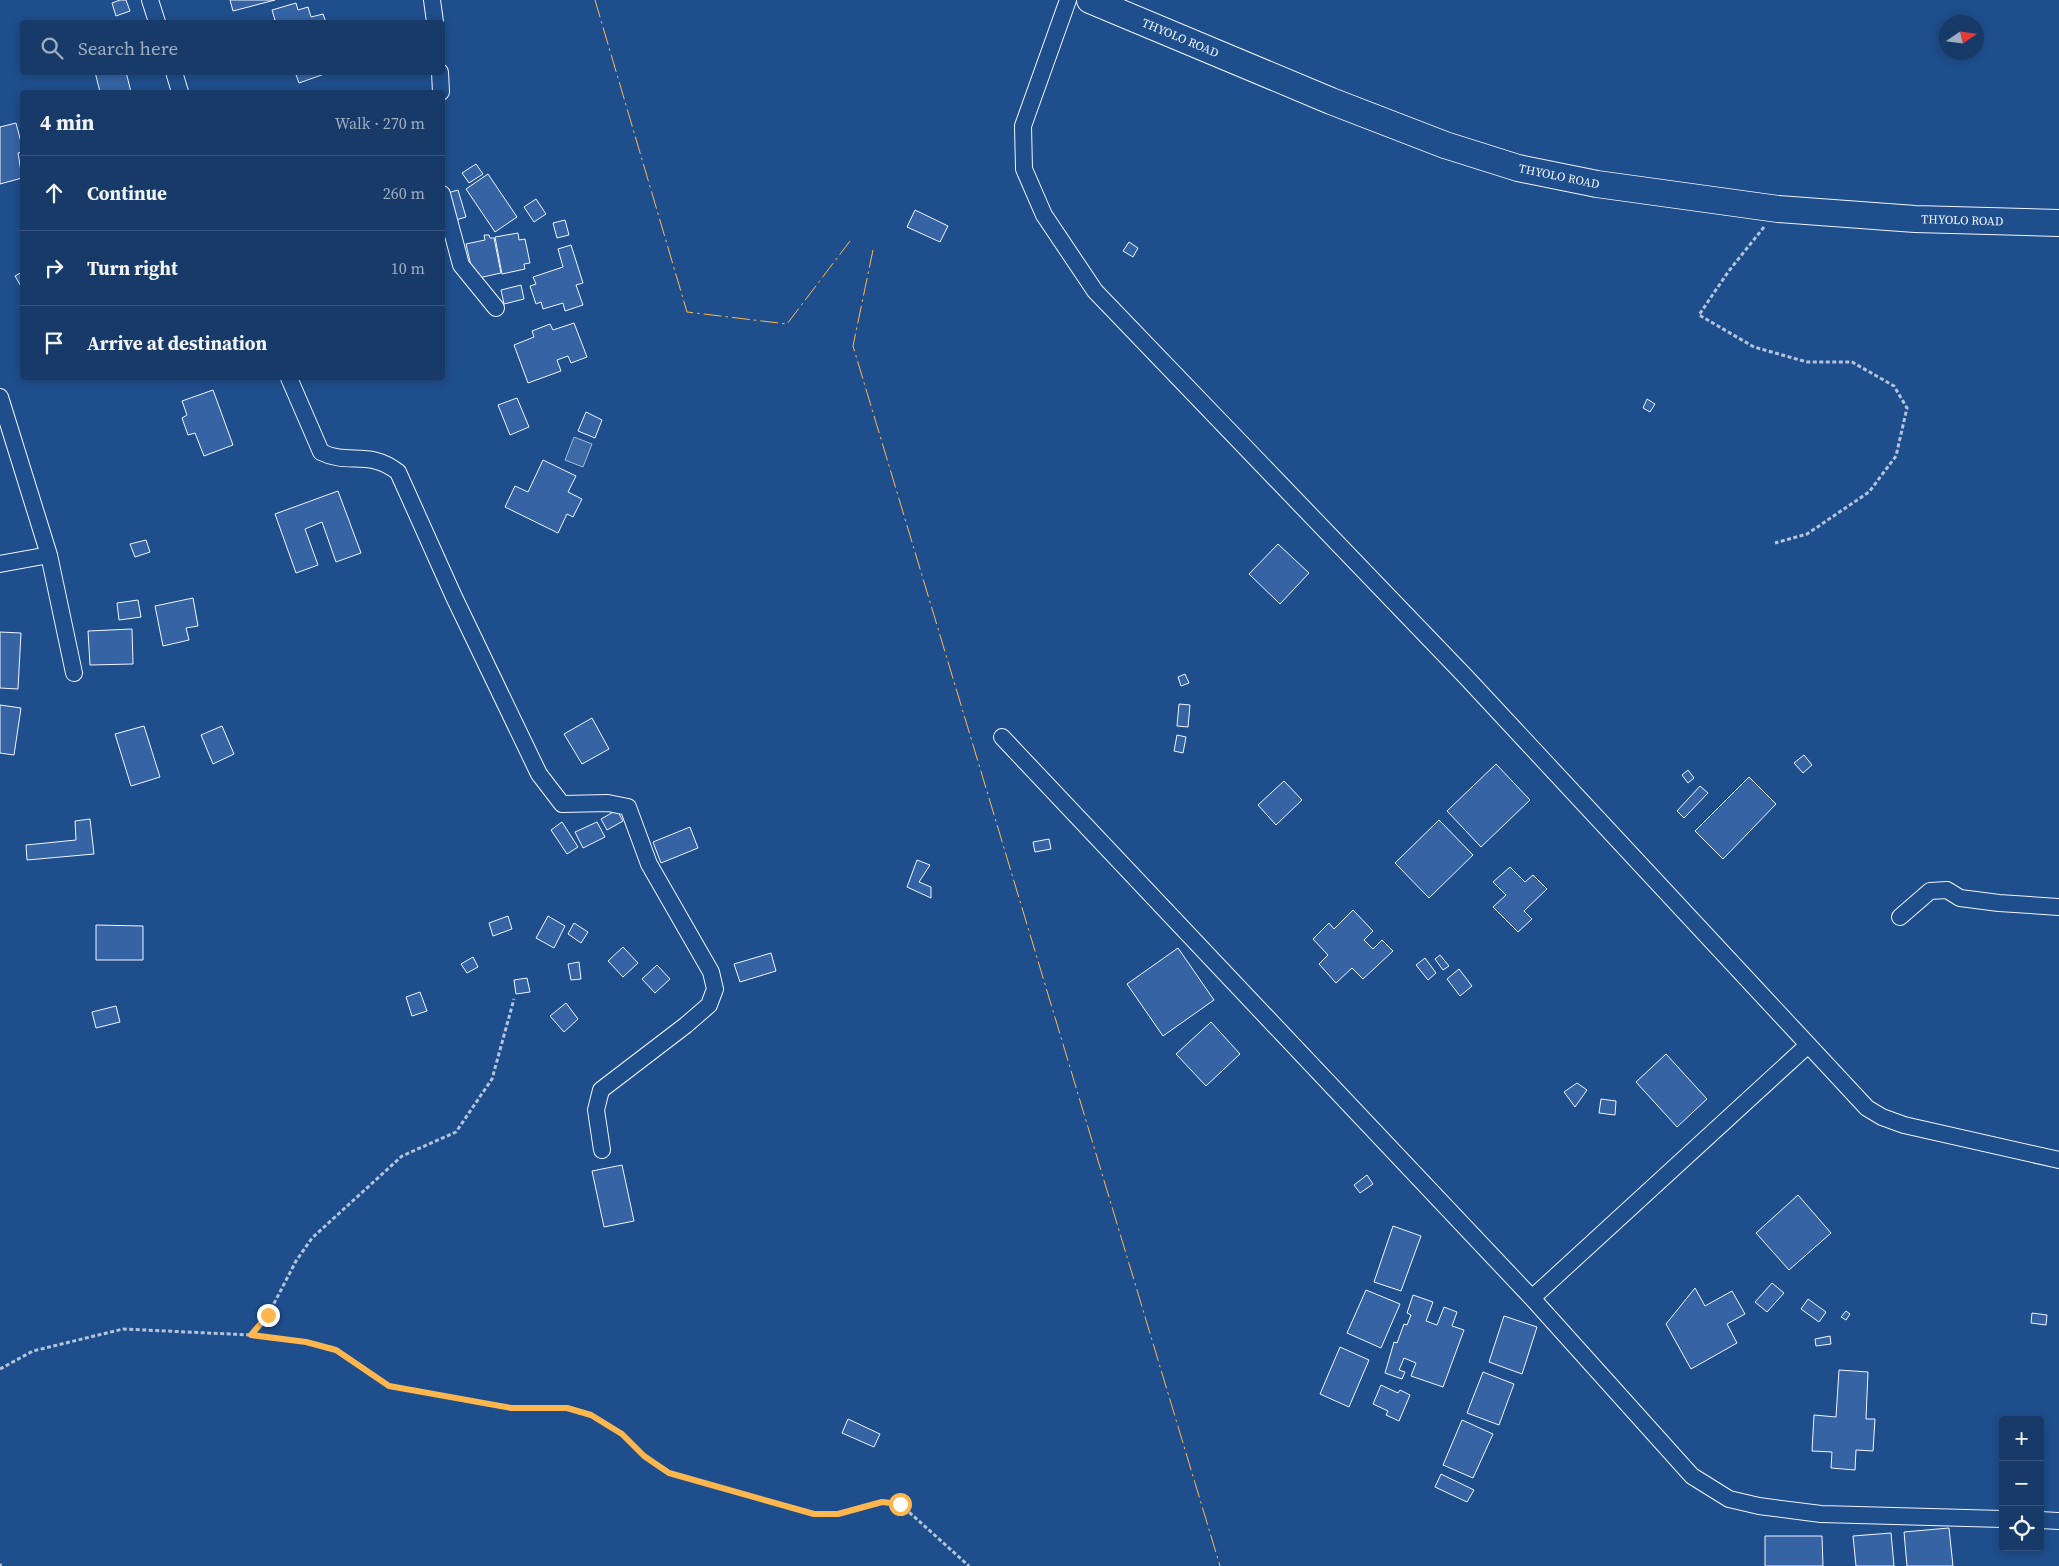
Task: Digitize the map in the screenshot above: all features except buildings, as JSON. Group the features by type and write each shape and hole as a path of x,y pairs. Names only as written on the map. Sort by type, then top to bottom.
{"highway":[{"name":"THYOLO ROAD","path":"1090,0 1331,101 1445,145 1518,168 1598,184 1778,209 1916,219 2059,223"}],"street":[{"path":"150,0 156,20"},
{"path":"432,0 435,20"},
{"path":"1068,0 1023,126 1024,169 1044,215 1096,291 1466,678 1867,1108 1882,1117 1904,1125 2059,1160"},
{"path":"175,75 179,90"},
{"path":"440,75 441,90"},
{"path":"445,205 461,265 496,308"},
{"path":"290,380 321,452 333,458 366,458 384,462 398,472 454,598 539,774 562,804 608,803 628,807 649,864 711,972 715,989 709,1005 601,1090 596,1110 602,1150"},
{"path":"0,397 49,555 74,673"},
{"path":"0,564 49,555"},
{"path":"1002,737 1532,1298 1692,1476 1729,1499 1759,1506 1821,1514 1999,1519"},
{"path":"1900,917 1930,891 1947,890 1960,898 2000,904 2059,907"},
{"path":"1532,1298 1808,1045"},
{"path":"2044,1520 2059,1521"}],"path":[{"path":"1775,543 1807,534 1869,492 1896,456 1907,408 1894,386 1852,362 1807,362 1754,347 1699,314 1728,272 1778,209"},
{"path":"251,1335 268,1315 296,1261 312,1238 402,1156 456,1132 492,1079 514,999"},
{"path":"0,1369 33,1351 123,1329 251,1335 306,1342 336,1350 389,1386 511,1408 567,1408 591,1415 622,1434 644,1456 669,1473 814,1514 838,1514 882,1502 900,1504 969,1566"}],"water":[{"path":"574,437 592,444 583,467 565,460"}],"power":[{"path":"595,0 687,312 787,324 850,241"},
{"path":"873,250 853,346 1220,1566"}],"route":[{"path":"268,1315 251,1335 306,1342 336,1350 389,1386 511,1408 567,1408 591,1415 622,1434 644,1456 669,1473 814,1514 838,1514 882,1502 900,1504"}]}
